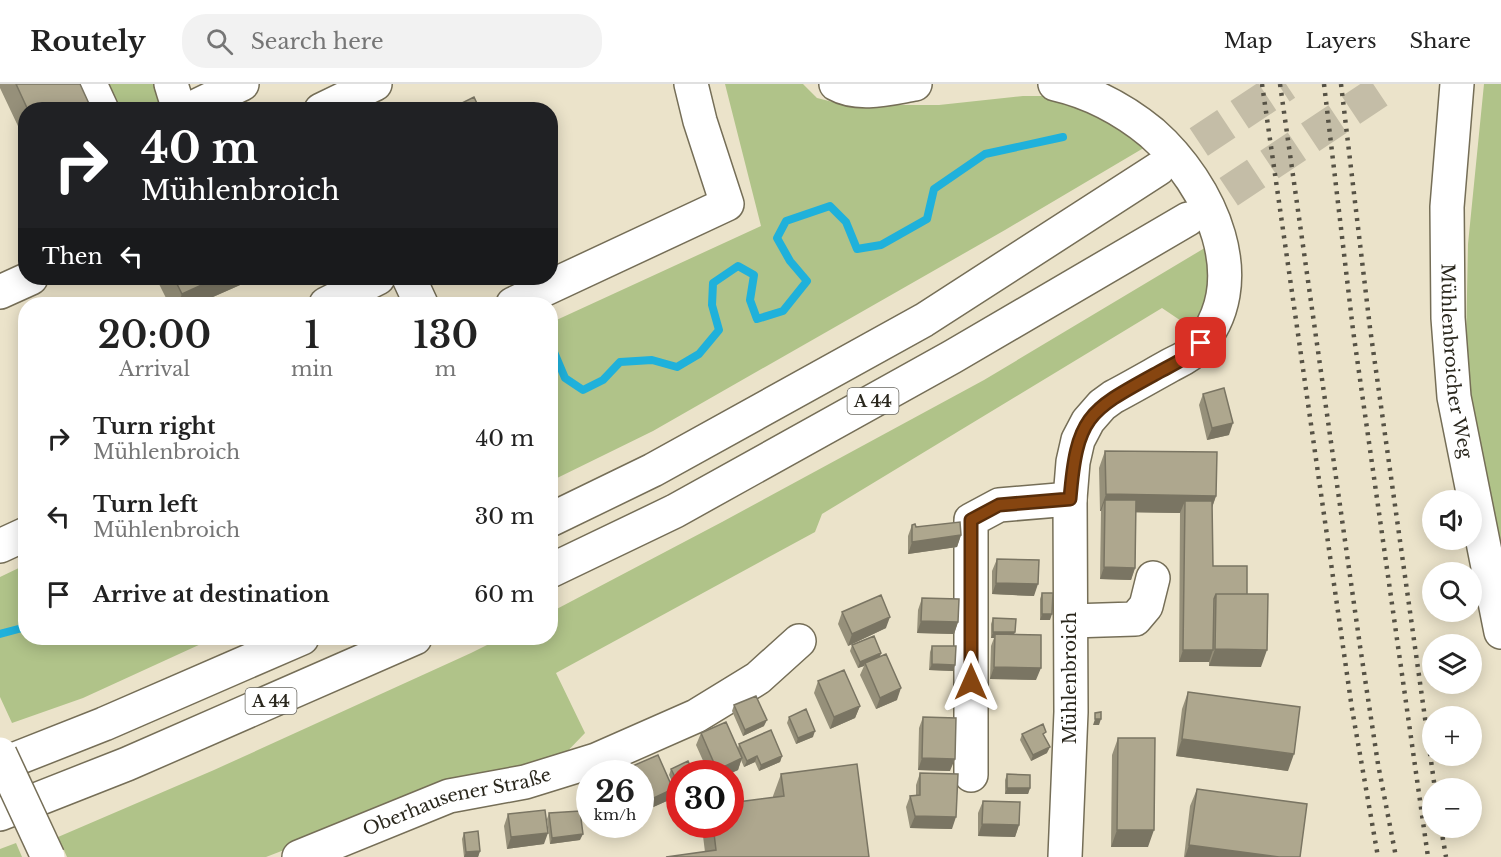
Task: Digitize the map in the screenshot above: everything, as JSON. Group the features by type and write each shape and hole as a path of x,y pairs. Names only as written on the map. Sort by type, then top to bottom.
{"main road":[{"path":"90,84 98,102"},
{"path":"171,84 177,102"},
{"path":"205,102 242,84"},
{"path":"333,101 375,84"},
{"path":"558,283 727,204 703,131 691,84"},
{"path":"836,84 847,89 860,90 915,84"},
{"name":"Mühlenbroich","path":"1055,84 1093,96 1114,107 1151,133 1183,167 1204,201 1221,240 1225,267 1225,281 1219,310 1201,343 1188,356 1113,397 1088,421 1075,450 1070,499 1071,712 1065,857"},
{"name":"Mühlenbroicher Weg","path":"1457,84 1447,207 1448,318 1454,397 1501,632"},
{"name":"A 44","path":"558,516 653,470 924,321 1158,169"},
{"name":"A 44","path":"558,567 685,505 952,357 1188,219"},
{"path":"0,292 18,284"},
{"path":"340,297 364,285"},
{"path":"528,297 554,285"},
{"path":"971,775 971,520 999,505 1070,499"},
{"path":"0,546 18,538"},
{"path":"1071,621 1135,619 1146,606 1153,578"},
{"name":"Oberhausener Straße","path":"299,857 449,796 525,782 596,760 696,716 758,678 799,641"},
{"name":"A 44","path":"8,758 104,724 286,645"},
{"name":"A 44","path":"1,814 128,764 399,645"},
{"path":"8,758 48,857"}],"green space":[{"path":"107,84 157,84 159,102 116,102"},
{"path":"725,84 803,84 817,98 845,105 939,105 1023,96 1059,96 1090,104 1147,146 653,431 558,478 558,319 761,226"},
{"path":"1484,84 1501,84 1501,561 1474,425 1466,343 1468,244"},
{"path":"1208,246 1212,283 1196,331 1162,308 822,514 815,532 556,673 585,733 559,760 445,788 266,857 67,857 58,837 214,770 487,645 558,645 558,608 984,380"},
{"path":"18,568 18,645 199,645 83,698 12,723 0,697 0,577"},
{"path":"16,843 22,857 0,857 0,849"}],"building":[{"path":"16,84 80,84 88,102 24,102"},
{"path":"474,97 476,102 464,102"},
{"path":"178,285 202,285 182,294"},
{"path":"1224,388 1233,423 1212,428 1203,394"},
{"path":"1105,451 1217,452 1216,496 1106,494"},
{"path":"1105,500 1136,500 1135,568 1104,567"},
{"path":"1185,501 1212,501 1213,566 1247,566 1247,594 1216,594 1213,650 1183,650"},
{"path":"960,522 961,535 912,542 912,525 915,524 916,527"},
{"path":"997,559 1039,560 1038,584 996,583"},
{"path":"1042,593 1053,593 1052,614 1042,614"},
{"path":"1216,594 1268,594 1267,650 1215,649"},
{"path":"881,595 890,617 852,634 842,612"},
{"path":"922,598 959,599 958,622 921,621"},
{"path":"993,618 1016,619 1015,632 993,632"},
{"path":"995,634 1041,635 1041,668 994,667"},
{"path":"874,636 881,653 860,662 852,645"},
{"path":"932,646 956,646 955,665 932,664"},
{"path":"886,654 901,688 880,698 865,663"},
{"path":"844,670 860,706 834,717 818,681"},
{"path":"1188,692 1300,707 1294,754 1182,739"},
{"path":"756,696 767,720 745,730 734,705"},
{"path":"806,709 815,731 798,738 789,717"},
{"path":"1101,712 1101,719 1095,719 1095,713"},
{"path":"923,717 956,718 955,759 922,758"},
{"path":"726,722 742,758 713,760 701,733"},
{"path":"1043,724 1046,732 1043,734 1050,747 1033,755 1022,734"},
{"path":"771,730 782,756 761,765 757,756 747,761 739,744"},
{"path":"1118,738 1155,738 1154,830 1117,830"},
{"path":"658,755 666,773 666,792 654,798 654,760 646,760"},
{"path":"857,764 869,857 666,857 716,850 715,838 744,838 744,801 784,796 781,774"},
{"path":"920,773 958,774 956,817 915,816 910,796 920,795"},
{"path":"1007,774 1030,775 1030,788 1007,788"},
{"path":"1197,789 1307,804 1300,857 1279,857 1189,845"},
{"path":"983,801 1020,802 1019,825 982,824"},
{"path":"545,810 548,833 511,837 508,814"},
{"path":"576,811 576,835 552,838 549,813"},
{"path":"478,831 480,851 466,852 464,833"}],"waterway":[{"path":"558,361 565,378 583,390 603,380 620,362 652,360 677,367 699,354 719,330 712,305 713,283 738,266 754,275 750,300 757,319 783,311 807,281 790,261 777,238 786,221 830,206 846,222 857,249 881,245 927,219 934,189 985,154 1063,137"},
{"path":"0,634 18,629"}],"tunnel":[{"path":"1158,169 1286,84"},
{"path":"1188,219 1390,84"}],"railway":[{"path":"1262,84 1352,709 1378,857"},
{"path":"1280,84 1360,646 1378,764 1396,857"},
{"path":"1324,84 1353,330 1428,857"},
{"path":"1341,84 1370,328 1433,778"},
{"path":"1443,838 1446,857"}],"route":[{"path":"971,682 971,520 999,505 1070,499 1075,450 1083,430 1095,412 1113,397 1188,356 1201,343"}]}
